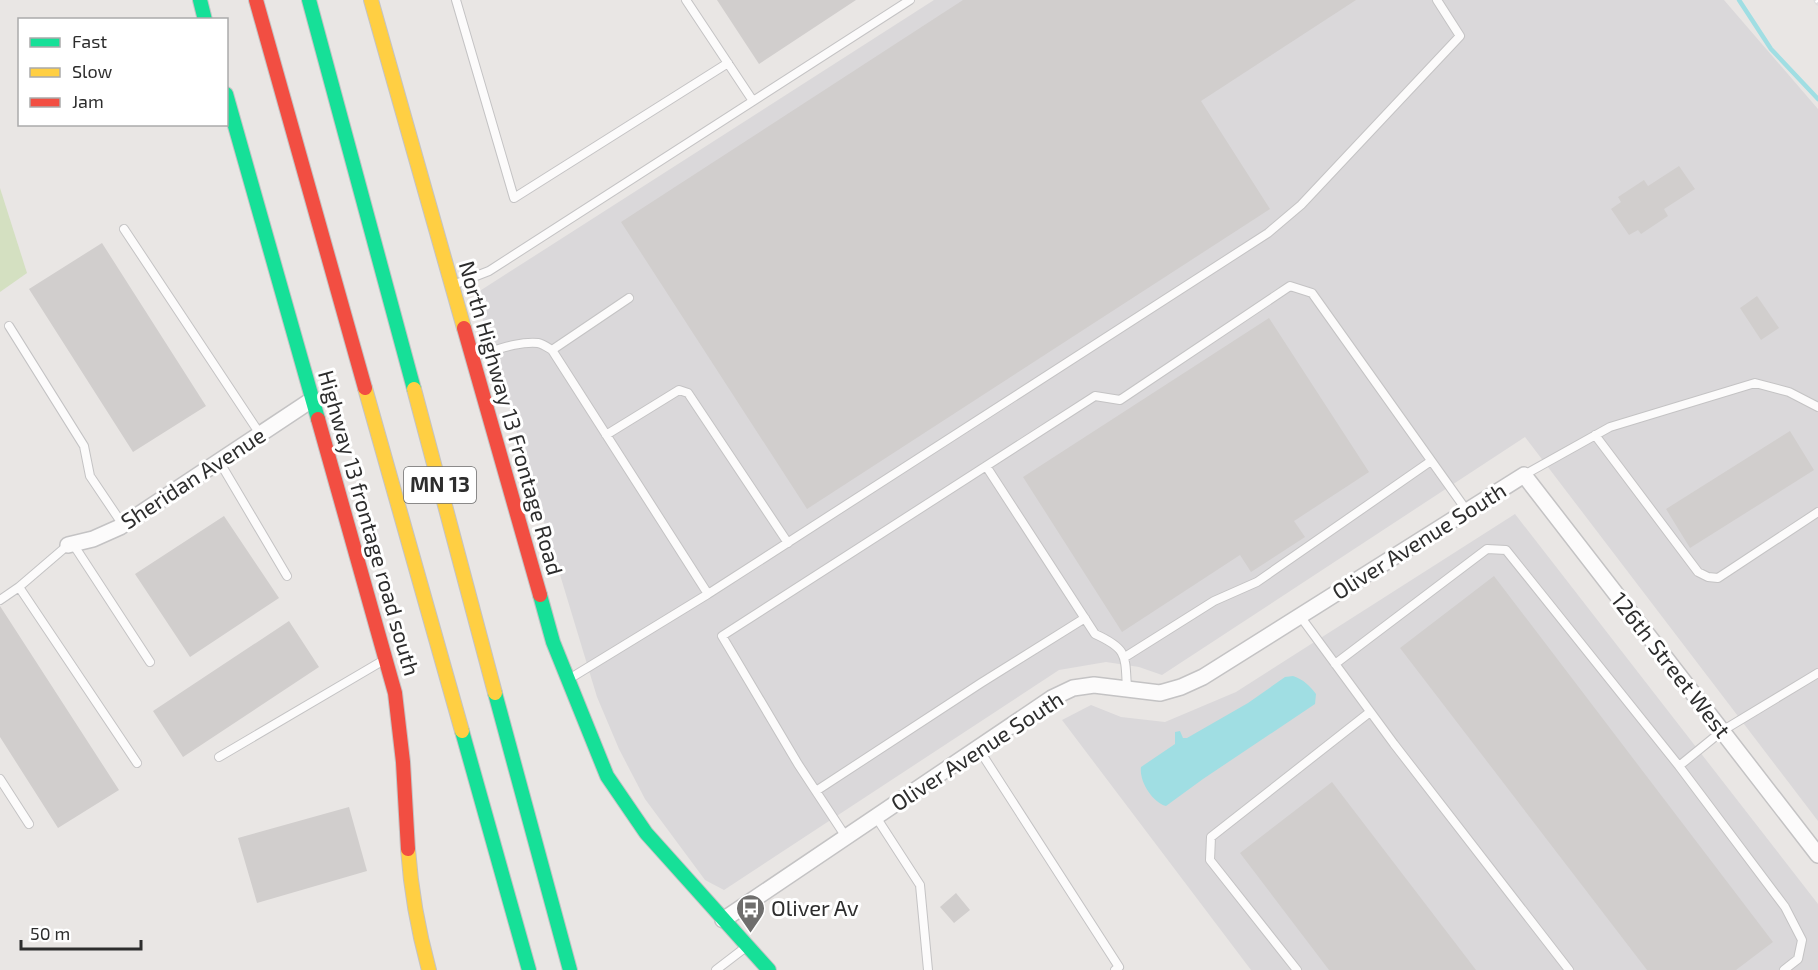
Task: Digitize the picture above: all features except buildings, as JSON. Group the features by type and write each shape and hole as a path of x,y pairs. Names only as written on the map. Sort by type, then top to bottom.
{"main road":[{"path":"200,0 205,18"},
{"name":"MN 13","path":"256,0 529,970"},
{"name":"MN 13","path":"309,0 570,970"},
{"name":"North Highway 13 Frontage Road","path":"371,0 553,642 567,680 607,776 646,833 769,970"},
{"name":"Highway 13 frontage road south","path":"228,101 395,693 401,728 411,889 423,953 429,970"},
{"path":"487,820 502,924"},
{"path":"546,880 578,970"}],"street":[{"name":"Sheridan Avenue","path":"70,544 93,539 123,525 313,399"},
{"name":"Oliver Avenue South","path":"723,920 1052,698 1073,688 1094,685 1160,693 1203,677 1524,475"},
{"name":"126th Street West","path":"1524,475 1818,855"}],"lane":[{"path":"456,0 514,198 728,63"},
{"path":"686,0 753,102"},
{"path":"452,285 489,271 910,0"},
{"path":"567,680 788,543 1268,233 1301,206 1460,36 1437,0"},
{"path":"124,229 260,434"},
{"path":"846,837 722,636 1095,396 1120,400 1290,286 1312,293 1467,511"},
{"path":"552,350 629,298"},
{"path":"9,326 84,446 90,476 123,525"},
{"path":"472,357 508,347 540,343 552,350 708,594"},
{"path":"1524,475 1610,427 1755,383 1790,392 1818,407"},
{"path":"606,435 679,390 688,393 788,543"},
{"path":"1595,435 1698,572 1708,577 1718,578 1818,512"},
{"path":"219,461 287,576"},
{"path":"1125,657 1214,601 1257,582 1431,461"},
{"path":"986,466 1095,634 1114,643 1125,657 1127,689"},
{"path":"0,600 70,544 150,662"},
{"path":"1335,664 1487,549 1506,550 1679,766 1785,907 1802,940 1798,959 1784,970"},
{"path":"19,587 137,763"},
{"path":"1300,616 1370,712 1569,970"},
{"path":"816,791 1085,618"},
{"path":"219,757 386,660"},
{"path":"1679,766 1722,730 1818,673"},
{"path":"1297,970 1210,860 1211,837 1370,712"},
{"path":"978,748 1119,968 1115,970"},
{"path":"0,779 29,824"},
{"path":"876,817 921,885 928,970"},
{"path":"716,970 747,946"}],"shaded area":[{"path":"934,0 1724,0 1818,109 1818,821 1525,437 1162,675 1139,667 1106,662 1059,670 724,890 705,880 645,799 619,749 597,697 475,294"},
{"path":"1515,514 1818,904 1818,970 1251,970 1062,720 1091,705 1121,717 1165,722 1236,692"}],"green space":[{"path":"0,188 27,273 0,292"}],"water":[{"path":"1293,676 1306,683 1316,694 1315,704 1166,806 1151,796 1144,784 1141,767 1175,744 1175,732 1180,731 1183,738 1187,738 1248,703 1285,677"}],"waterway":[{"path":"1739,0 1771,49 1818,99"}],"traffic: fast":[{"path":"200,0 204,18"},
{"path":"309,0 414,389"},
{"path":"228,101 318,419"},
{"path":"540,595 553,642 607,776 646,833 769,970"},
{"path":"495,693 570,970"},
{"path":"462,731 529,970"}],"traffic: slow":[{"path":"371,0 464,328"},
{"path":"365,388 462,731"},
{"path":"414,389 495,693"},
{"path":"408,849 416,910 429,970"}],"traffic: jam":[{"path":"256,0 365,388"},
{"path":"464,328 540,595"},
{"path":"318,419 395,693 403,762 408,849"}],"place":[{"name":"Oliver Av","path":"750,934"}]}
